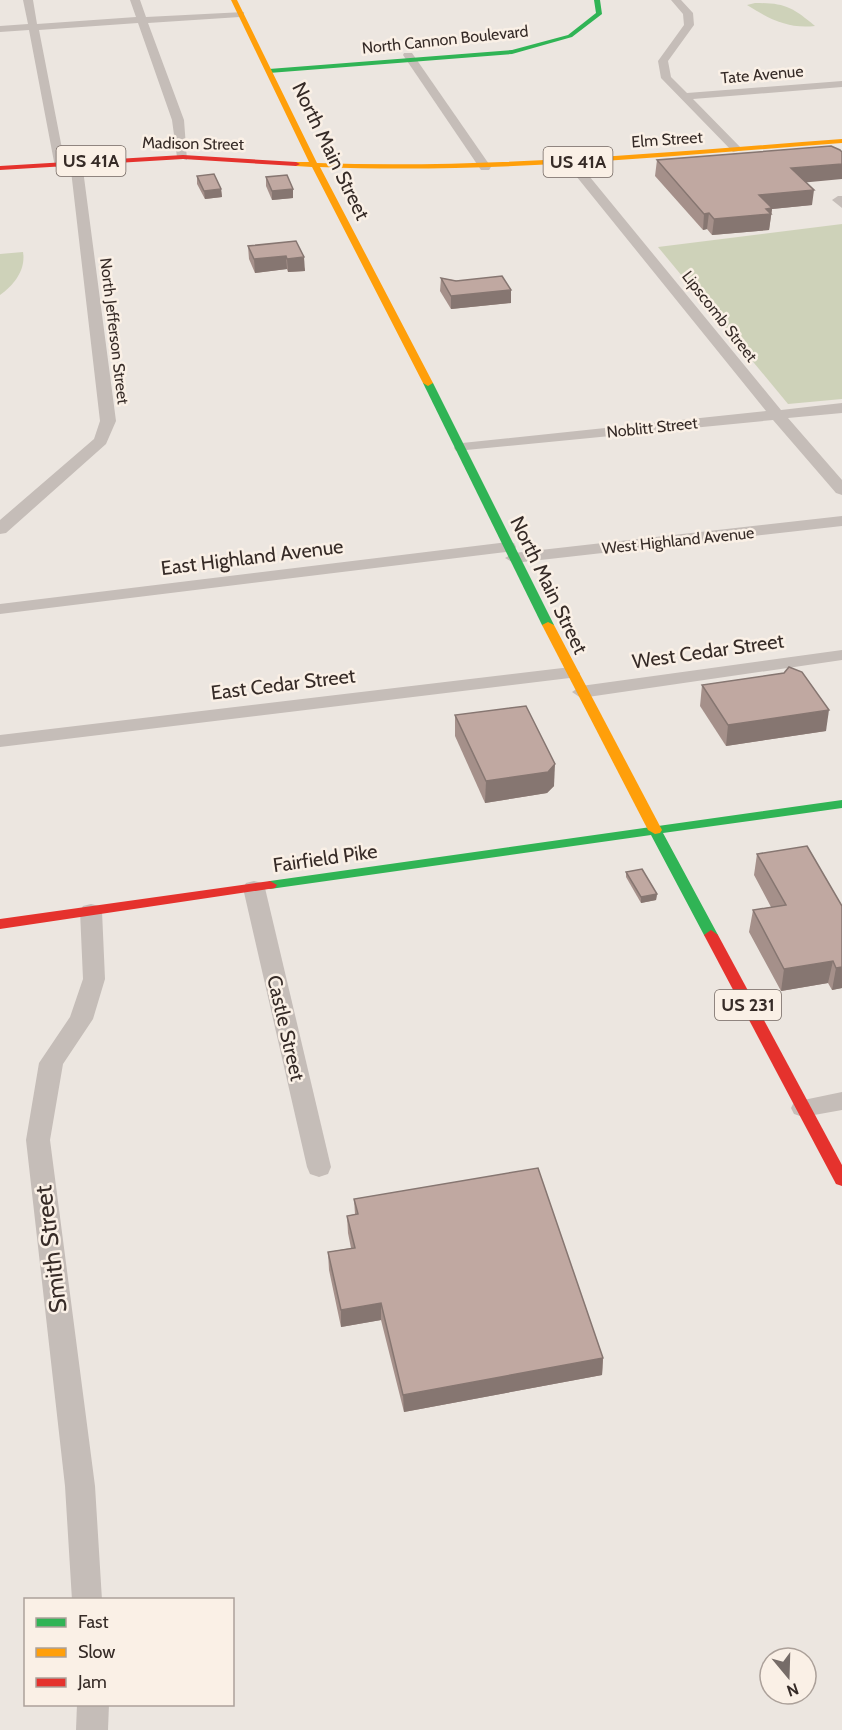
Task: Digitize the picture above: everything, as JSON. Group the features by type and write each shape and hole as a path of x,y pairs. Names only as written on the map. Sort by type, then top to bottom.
{"main road":[{"name":"North Main Street","path":"234,0 314,164 462,448 580,692 842,1180"},
{"name":"North Cannon Boulevard","path":"268,68 489,55 544,45 570,36 595,19 600,10 590,1"},
{"name":"Elm Street","path":"314,164 360,168 485,167 572,163 842,141"},
{"name":"Madison Street","path":"0,168 183,157 314,164"},
{"name":"Fairfield Pike","path":"0,924 842,804"}],"street":[{"path":"28,0 59,164"},
{"path":"135,0 140,20 178,120 183,157"},
{"path":"676,0 688,13 689,25 663,60 666,78 737,150"},
{"path":"0,29 240,14"},
{"path":"410,58 485,167"},
{"name":"Tate Avenue","path":"685,96 842,84"},
{"name":"North Jefferson Street","path":"0,529 101,441 108,421 76,162"},
{"name":"Lipscomb Street","path":"572,163 689,304 774,414 842,490"},
{"name":"Noblitt Street","path":"462,448 842,408"},
{"name":"West Highland Avenue","path":"511,553 842,521"},
{"name":"East Highland Avenue","path":"0,609 511,553"},
{"name":"West Cedar Street","path":"580,692 842,655"},
{"name":"East Cedar Street","path":"0,741 571,672"},
{"name":"Castle Street","path":"254,888 319,1167"},
{"name":"Smith Street","path":"87,1598 80,1486 38,1140 51,1063 81,1019 94,979 91,911"},
{"path":"803,1108 842,1101"},
{"path":"92,1730 93,1706"}],"green space":[{"path":"755,3 788,7 815,26 796,26 779,22 747,5"},
{"path":"842,224 842,399 788,404 658,247"},
{"path":"23,252 21,271 10,287 0,295 0,254"}],"building":[{"path":"831,146 842,152 842,164 791,168 814,190 759,195 772,208 766,209 771,214 714,219 709,213 704,214 657,160"},
{"path":"214,174 221,189 204,191 197,176"},
{"path":"287,175 293,189 272,191 266,177"},
{"path":"296,241 304,257 254,259 248,246"},
{"path":"502,276 511,290 451,296 441,278 456,281"},
{"path":"789,667 802,672 829,710 728,725 702,685 784,673"},
{"path":"526,706 555,764 548,772 486,781 455,715"},
{"path":"807,846 842,906 842,967 836,968 833,961 784,969 753,910 786,905 757,854"},
{"path":"642,869 657,894 641,897 626,872"},
{"path":"538,1168 603,1358 403,1395 381,1303 341,1310 328,1252 355,1248 347,1216 358,1214 354,1199"}],"traffic: fast":[{"path":"269,71 512,52 570,36 599,14 597,0"},
{"path":"428,383 548,625"},
{"path":"711,935 655,830 842,804"},
{"path":"270,885 655,830"}],"traffic: slow":[{"path":"234,0 314,164 428,383"},
{"path":"296,164 364,167 501,165 842,141"},
{"path":"548,625 655,830"}],"traffic: jam":[{"path":"0,168 183,157 296,164"},
{"path":"0,924 270,885"},
{"path":"711,935 842,1180"}]}
